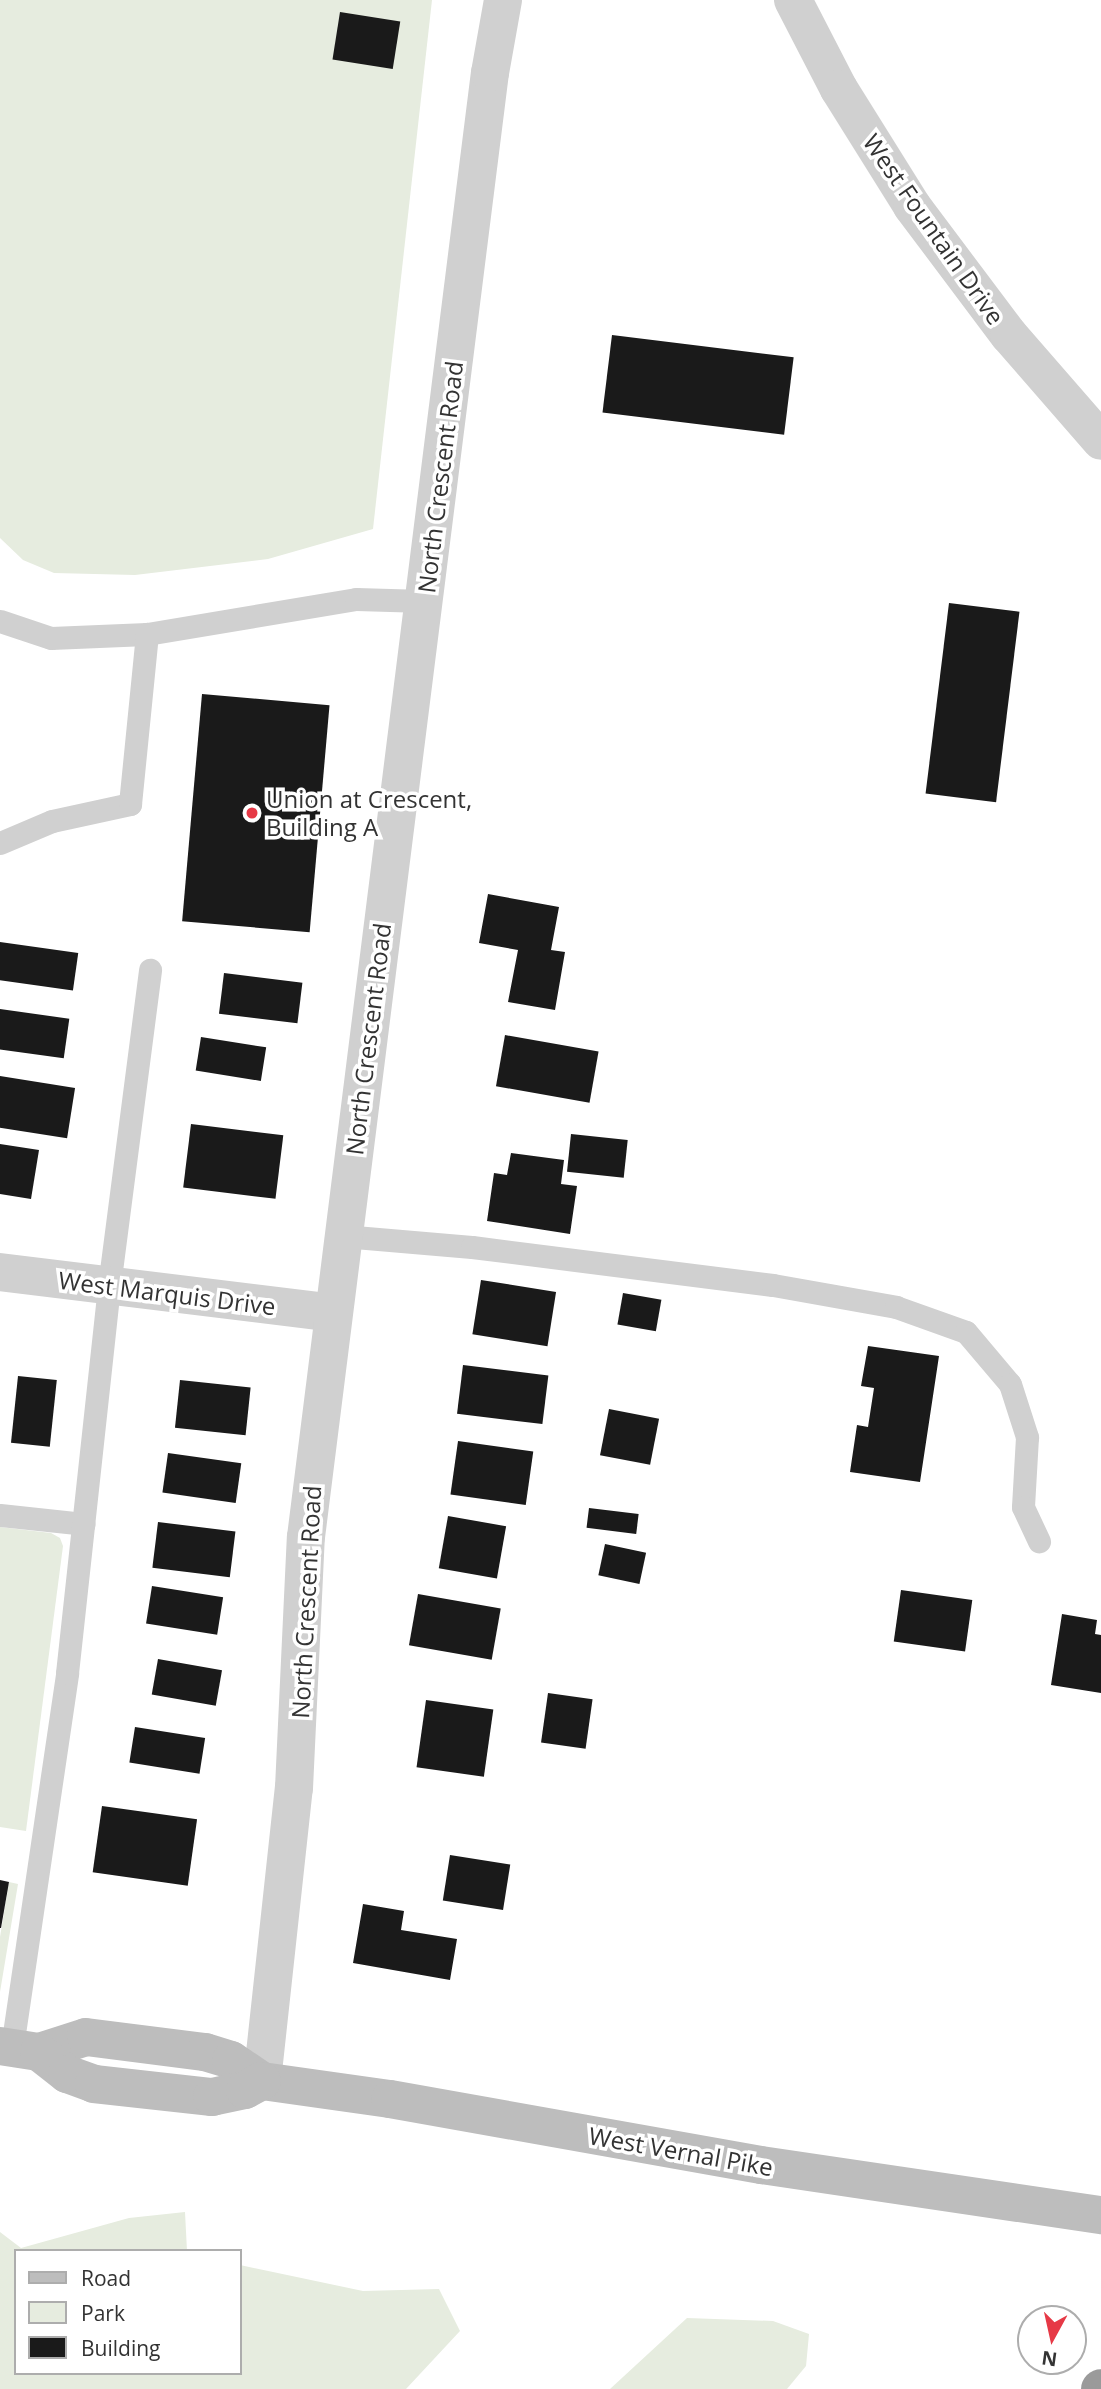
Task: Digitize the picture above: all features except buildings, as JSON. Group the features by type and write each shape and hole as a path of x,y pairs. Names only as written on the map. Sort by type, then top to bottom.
{"main road":[{"path":"17,2048 100,2037 217,2054 262,2081"},
{"name":"West Vernal Pike","path":"262,2081 390,2099 761,2165 1101,2215"}],"street":[{"name":"North Crescent Road","path":"262,2081 294,1788 302,1670 306,1537 490,73 503,0"},
{"name":"West Fountain Drive","path":"793,0 839,89 919,217 1009,335 1101,441"},
{"name":"West Marquis Drive","path":"0,1272 333,1313"}],"lane":[{"path":"0,621 51,638 147,634 356,598 424,601"},
{"path":"0,843 52,821 130,804 147,634"},
{"path":"17,2048 67,1673 109,1286 150,970"},
{"path":"343,1236 472,1247 773,1285 896,1307 966,1332 1010,1384 1027,1437 1023,1507 1039,1542"},
{"path":"0,1515 84,1524"}],"green space":[{"path":"0,0 432,0 373,529 268,559 135,575 54,573 23,560 0,538"},
{"path":"0,1527 51,1533 60,1538 63,1546 26,1831 0,1827"},
{"path":"9,1882 18,1884 0,1992 0,1937"},
{"path":"185,2212 187,2249 14,2249 14,2375 242,2375 242,2265 363,2291 439,2289 460,2331 406,2389 0,2389 0,2232 21,2248 129,2218"},
{"path":"687,2318 773,2321 809,2334 806,2366 787,2389 610,2389"}],"place":[{"name":"Union at Crescent, Building A","path":"252,813"}]}
